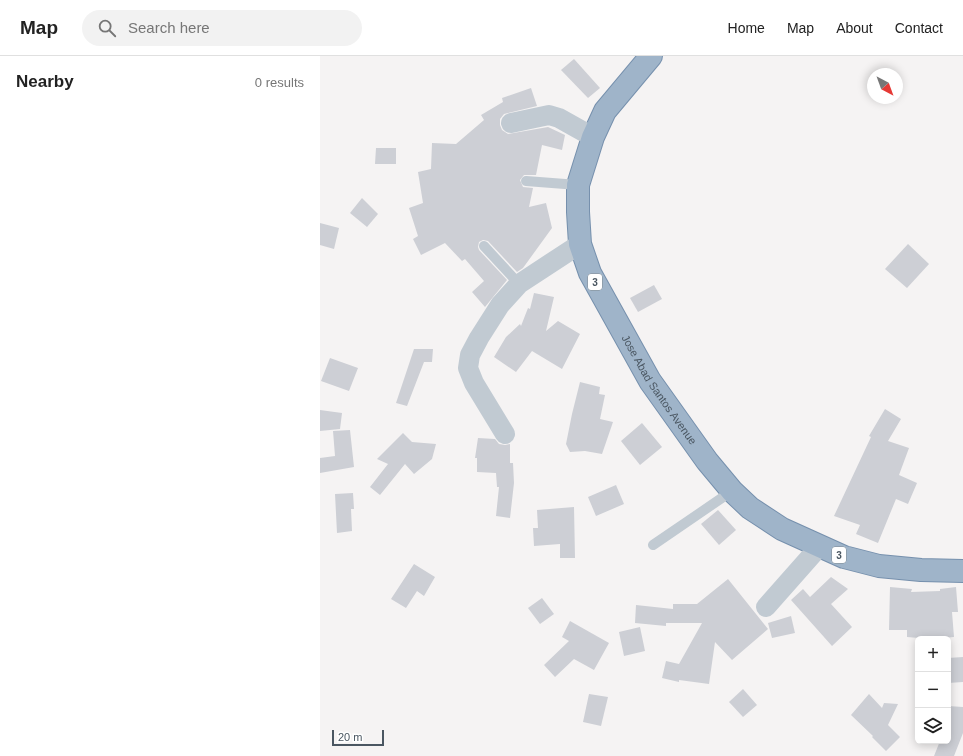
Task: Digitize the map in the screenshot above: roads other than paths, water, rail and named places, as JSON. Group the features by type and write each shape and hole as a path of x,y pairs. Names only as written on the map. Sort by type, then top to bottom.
{"highway":[{"name":"Jose Abad Santos Avenue","path":"650,56 605,111 592,138 578,185 580,244 590,273 650,381 707,461 732,491 750,508 782,529 844,557 879,566 921,570 963,571"}],"street":[{"path":"511,123 549,115 559,118 592,138"},
{"path":"505,434 474,383 468,368 470,355 478,338 500,305 519,284 580,244"},
{"path":"766,607 819,547"}],"lane":[{"path":"526,181 578,185"},
{"path":"484,246 519,284"},
{"path":"653,545 732,491"}]}
